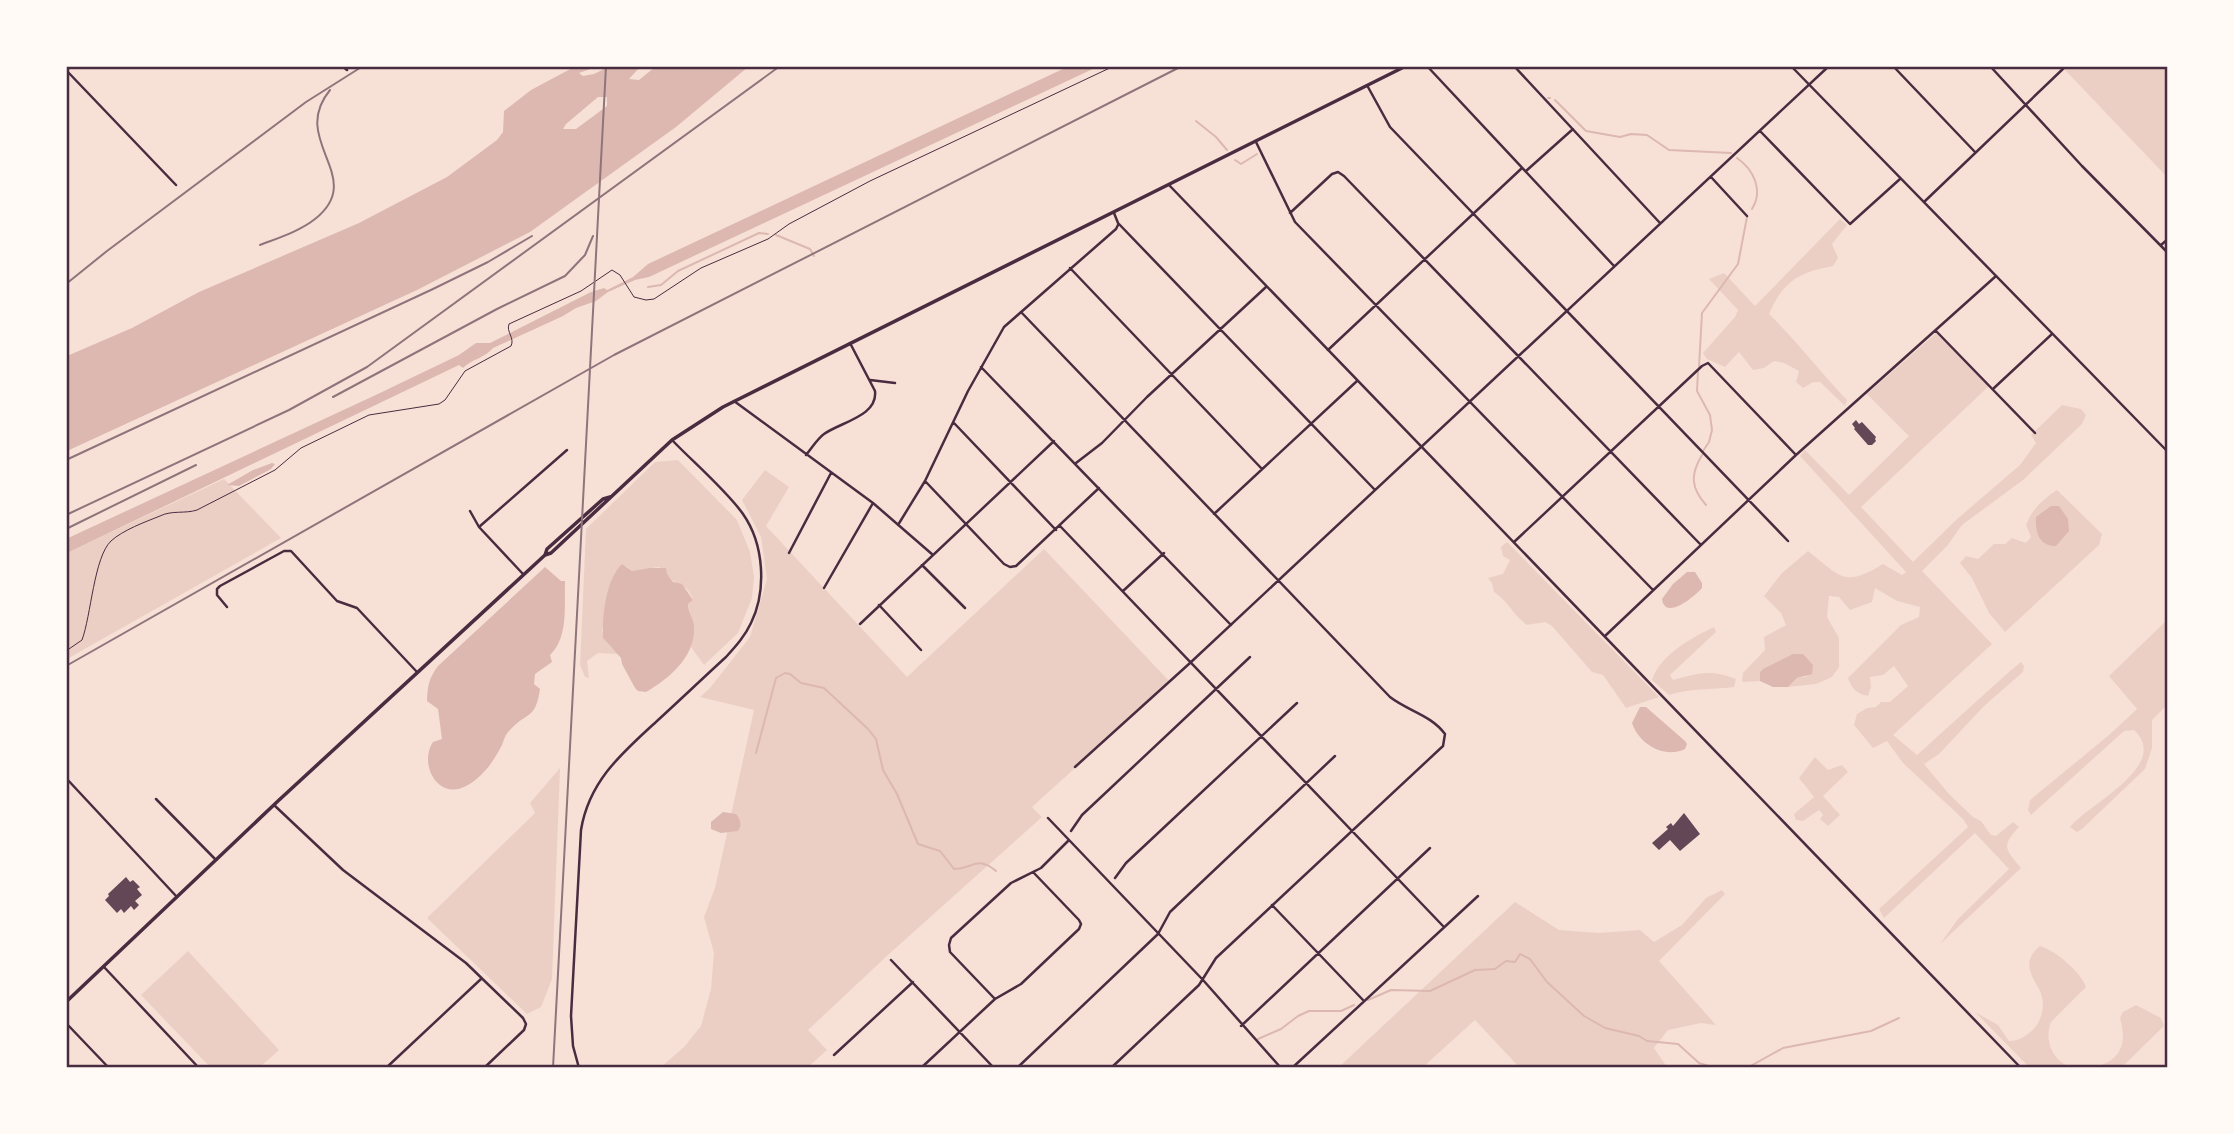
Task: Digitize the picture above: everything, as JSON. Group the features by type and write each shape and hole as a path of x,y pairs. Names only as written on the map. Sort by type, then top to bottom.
{"main road":[{"path":"66,1002 274,805 545,555 547,549 603,499 610,497 672,440 734,401 1406,66"}],"street":[{"path":"342,66 347,70"},
{"path":"1427,66 1614,267"},
{"path":"1514,66 1661,223"},
{"path":"1791,66 2168,452"},
{"path":"1075,767 1231,625 1829,66"},
{"path":"1893,66 1976,153"},
{"path":"1990,66 2082,166 2168,253"},
{"path":"1923,202 2066,66"},
{"path":"66,69 176,185"},
{"path":"1368,87 1390,127 1788,541"},
{"path":"1328,350 1473,213 1573,128"},
{"path":"1760,131 1850,224 1900,179"},
{"path":"1256,142 1290,214 1653,590"},
{"path":"1290,214 1332,174 1338,172 1344,176 1701,545"},
{"path":"1711,177 1748,216"},
{"path":"1169,185 2021,1068"},
{"path":"1114,212 1118,223 1375,490"},
{"path":"898,524 925,481 968,391 1004,327 1116,229 1118,223"},
{"path":"2161,246 2168,239"},
{"path":"1070,268 1262,469"},
{"path":"1605,636 1796,455 1996,276"},
{"path":"1075,463 1126,421 1172,374 1266,287"},
{"path":"1021,312 1390,697 1438,726 1445,734 1443,746 1216,958 1203,980 1111,1068"},
{"path":"1936,331 2035,433"},
{"path":"1994,388 2052,334"},
{"path":"806,455 823,434 871,408 876,399 870,380 850,343"},
{"path":"1514,542 1708,363 1796,455"},
{"path":"981,367 1231,625"},
{"path":"870,380 895,383"},
{"path":"1214,514 1357,381"},
{"path":"734,401 873,503 933,555"},
{"path":"954,423 1056,530"},
{"path":"579,1068 573,1046 571,1016 581,830 588,803 600,778 617,757 726,657 742,639 752,621 761,585 755,538 743,515 672,440"},
{"path":"860,624 1054,441"},
{"path":"479,527 567,450"},
{"path":"789,553 831,473"},
{"path":"925,481 1004,564 1010,567 1016,566 1099,488"},
{"path":"824,588 873,503"},
{"path":"470,511 479,527 523,574"},
{"path":"1060,526 1443,926"},
{"path":"227,607 216,595 220,586 284,551 291,551 337,601 357,608 417,672"},
{"path":"1123,592 1164,553"},
{"path":"922,565 965,608"},
{"path":"879,605 921,650"},
{"path":"1071,831 1082,816 1250,657"},
{"path":"1115,878 1126,863 1297,703"},
{"path":"1017,1068 1158,934 1170,912 1335,756"},
{"path":"66,778 177,897"},
{"path":"156,799 216,860"},
{"path":"274,805 343,870 466,963 526,1024 524,1030 484,1068"},
{"path":"1048,818 1203,980 1281,1068"},
{"path":"995,999 950,952 951,938 1011,883 1033,872 1069,840"},
{"path":"1241,1026 1430,848"},
{"path":"921,1068 995,999 1021,984 1079,929 1081,924 1033,872"},
{"path":"1292,1068 1478,895"},
{"path":"1272,905 1363,1000"},
{"path":"891,960 994,1068"},
{"path":"104,967 199,1067"},
{"path":"386,1068 482,978"},
{"path":"834,1055 913,982"},
{"path":"66,1023 109,1068"}],"path":[{"path":"66,651 82,640 100,564 108,544 116,537 162,514 197,510 275,470 301,447 369,415 439,404 445,400 465,371 512,346 508,326 512,322 581,291 612,270 616,271 630,292 639,299 654,299 701,268 768,239 789,223 870,181 1114,66"}],"shaded area":[{"path":"576,66 596,67 579,73 583,76 608,67 640,67 629,79 639,80 655,67 748,67 676,127 530,232 417,290 67,451 67,356 132,328 199,292 359,223 447,177 497,140 503,132 504,111 531,90","holes":["598,97 607,97 607,106 576,129 563,129"]},
{"path":"1067,67 1097,67 649,277 608,292 596,301 493,348 463,368 459,365 67,553 66,539 380,393 459,355 476,343 490,343 591,292 604,288 607,290 633,277 648,264"},
{"path":"2069,67 2167,67 2167,177 2065,70"},
{"path":"1840,219 1847,225 1832,244 1838,258 1833,266 1811,271 1794,280 1780,293 1769,314 1847,400 1845,406 1820,382 1813,382 1803,388 1796,382 1799,371 1784,363 1774,361 1764,368 1753,370 1739,352 1725,367 1707,359 1703,353 1738,310 1709,279 1724,273 1755,306"},
{"path":"1936,333 1989,386 1861,507 1913,562 1956,520 2020,465 2036,443 2031,435 2062,405 2081,409 2086,415 2082,424 2023,480 1962,525 1947,546 1922,571 1992,644 1893,735 1917,755 2010,671 2021,662 2024,666 2023,672 1984,706 1939,754 1924,764 1949,794 1973,817 1981,821 1991,835 1996,836 2013,822 2019,827 2009,839 2007,848 2021,868 1940,944 1958,919 2009,869 1975,833 1884,918 1879,909 1968,827 1963,819 1903,763 1887,741 1873,748 1854,725 1857,714 1867,708 1876,707 1881,702 1890,702 1908,686 1894,666 1883,675 1870,677 1868,696 1855,690 1848,678 1901,625 1919,617 1920,607 1897,601 1875,588 1872,602 1850,610 1839,597 1829,596 1827,617 1839,638 1839,667 1832,677 1816,684 1788,687 1797,678 1809,676 1760,673 1760,681 1742,682 1743,673 1765,650 1764,637 1786,625 1781,613 1764,596 1782,573 1808,551 1843,576 1859,576 1883,564 1902,575 1906,572 1800,456 1805,450 1849,495 1909,436 1867,394"},
{"path":"678,460 737,520 750,552 754,577 752,598 738,633 704,665 691,647 694,628 688,604 693,599 688,590 672,580 659,567 632,571 626,566 615,572 612,580 602,631 607,643 618,654 598,653 587,661 589,678 585,677 580,665 586,529 655,462"},
{"path":"275,464 271,469 239,486 227,485 253,470"},
{"path":"765,470 789,487 766,526 907,677 1044,549 1170,682 1032,807 1042,817 808,1030 827,1050 808,1067 660,1068 684,1047 701,1026 711,989 714,953 704,917 715,888 754,710 700,697 750,637 767,579 761,537 742,500"},
{"path":"224,479 281,538 67,659 67,553"},
{"path":"2057,490 2102,534 2099,545 2005,632 1989,613 1972,578 1960,563 1966,556 1978,559 1994,544 2005,544 2012,538 2026,543 2031,537 2026,525 2031,514"},
{"path":"2051,506 2059,506 2068,519 2069,531 2056,546 2042,541 2036,528 2036,517"},
{"path":"1507,542 1659,697 1626,708 1603,675 1592,672 1552,626 1545,622 1527,625 1517,616 1494,592 1488,578 1503,574 1510,560 1503,556 1501,547"},
{"path":"622,564 632,571 666,568 673,582 682,584 693,600 688,604 694,626 691,647 672,673 646,692 635,688 621,658 603,638 604,609 609,588"},
{"path":"545,567 561,581 565,581 564,620 560,639 550,655 552,662 535,674 534,684 540,689 536,706 508,733 495,757 477,778 466,786 447,789 434,778 428,761 433,742 442,739 438,709 427,701 430,679 438,666"},
{"path":"1687,572 1695,572 1702,588 1680,605 1668,608 1662,599 1673,584"},
{"path":"2167,620 2167,705 2152,720 2152,748 2145,769 2082,829 2077,832 2070,827 2135,770 2142,757 2143,743 2134,730 2124,731 2031,815 2028,810 2030,800 2137,709 2109,676"},
{"path":"1714,627 1716,632 1670,675 1673,680 1698,674 1719,674 1736,679 1734,687 1669,695 1652,680 1669,655"},
{"path":"1793,654 1803,654 1813,665 1812,674 1797,678 1788,687 1773,687 1760,681 1760,672 1763,669"},
{"path":"1640,707 1646,707 1685,741 1685,749 1677,752 1661,751 1646,743 1635,731 1632,723"},
{"path":"1815,757 1828,770 1842,765 1848,772 1823,796 1840,815 1828,826 1820,819 1823,815 1819,810 1803,821 1796,820 1794,814 1814,797 1799,778"},
{"path":"560,768 552,979 541,1007 527,1014 427,918 535,813 530,803"},
{"path":"723,812 736,814 740,822 738,831 721,833 711,829 711,822"},
{"path":"1722,890 1725,894 1659,961 1716,1025 1701,1023 1668,1030 1654,1048 1667,1067 1519,1067 1475,1020 1423,1067 1339,1067 1515,902 1559,930 1599,933 1640,930 1654,942 1682,925 1706,898"},
{"path":"2040,946 2067,962 2086,987 2051,1022 2049,1029 2051,1049 2058,1060 2070,1067 2029,1067 1975,1012 1998,1025 2009,1041 2022,1038 2033,1029 2040,1019 2043,1001 2029,962 2034,951"},
{"path":"188,951 279,1050 260,1067 210,1067 141,995"},
{"path":"2136,1005 2161,1018 2164,1026 2122,1067 2096,1067 2117,1055 2123,1035 2120,1018 2123,1012"}],"building":[{"path":"1856,420 1859,424 1862,422 1876,437 1872,445 1868,445 1854,429 1852,424"},
{"path":"1684,813 1700,834 1680,851 1670,840 1659,850 1652,843"},
{"path":"126,877 140,887 137,889 142,895 135,901 139,905 134,910 131,906 124,913 121,909 117,913 105,900"}],"waterway":[{"path":"1555,100 1586,131 1620,137 1631,134 1647,135 1669,150 1731,153"},
{"path":"1196,121 1227,150"},
{"path":"1235,160 1241,164 1257,154"},
{"path":"1737,158 1748,168 1757,187 1752,209"},
{"path":"1699,367 1702,313 1738,264 1747,217"},
{"path":"648,287 661,285 678,271 759,233 768,234"},
{"path":"776,235 810,249 814,256"},
{"path":"1698,371 1697,391 1710,415 1712,430 1703,451"},
{"path":"1702,455 1695,469 1694,481 1697,493 1706,505"},
{"path":"756,753 776,678 785,673 790,674 801,683 824,688 876,739 883,770 897,794 918,844 940,851 954,869 980,863 996,871"},
{"path":"1368,1000 1391,990 1430,991 1475,970 1495,969 1506,961 1515,962 1520,954 1530,959 1547,982 1584,1016 1605,1028 1639,1036 1647,1041 1678,1044 1699,1063 1715,1068"},
{"path":"1258,1039 1281,1029 1309,1011 1341,1011 1354,1005"},
{"path":"1747,1068 1783,1048 1871,1031 1899,1018"}],"railway":[{"path":"66,284 306,102 363,66"},
{"path":"553,1068 606,66"},
{"path":"66,515 289,410 367,367 780,66"},
{"path":"66,666 614,355 1182,66"},
{"path":"260,245 309,223 329,203 334,188 332,173 317,126 319,108 330,90"},
{"path":"66,460 433,289 488,262 532,236"},
{"path":"333,397 497,309 565,276 585,255 593,236"},
{"path":"66,529 196,465"}]}
